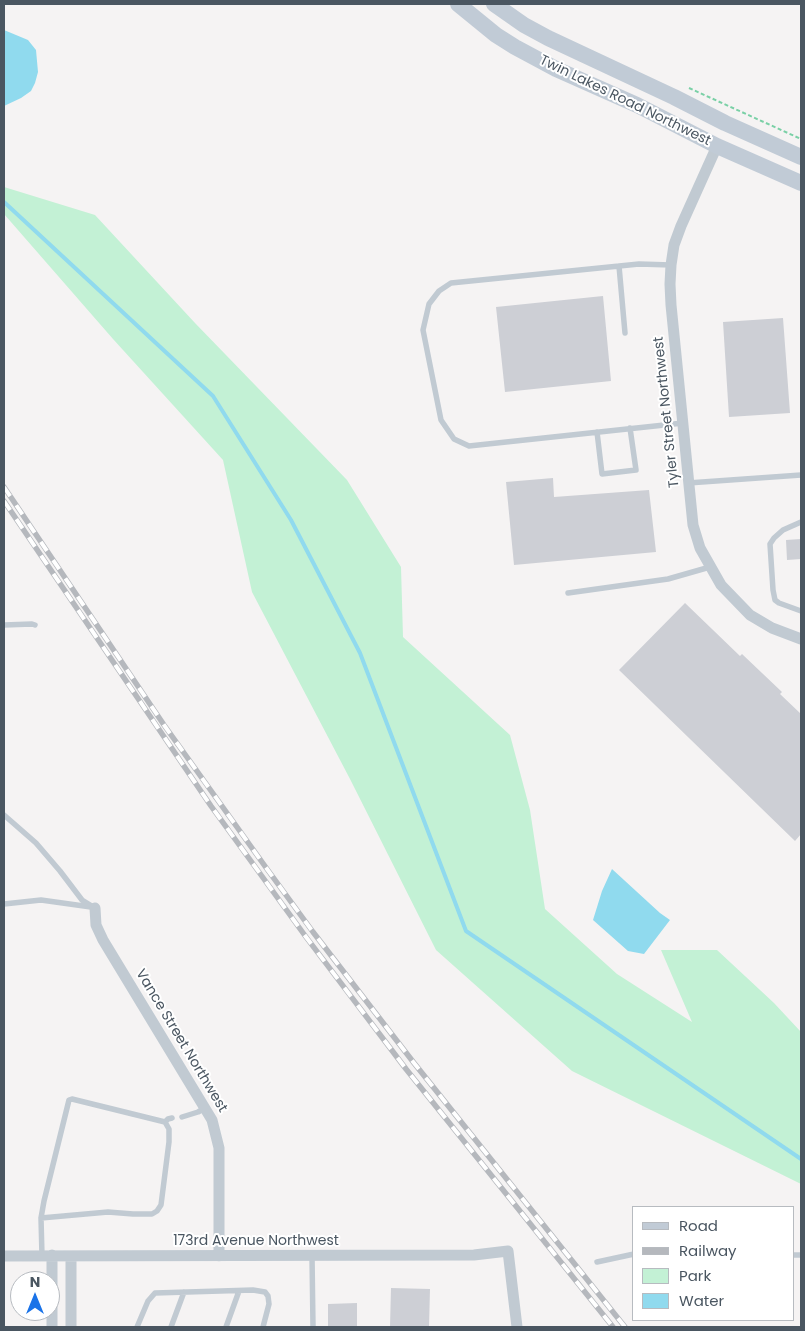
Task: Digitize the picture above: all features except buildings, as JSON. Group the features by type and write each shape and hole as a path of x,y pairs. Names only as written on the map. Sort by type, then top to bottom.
{"street":[{"name":"Twin Lakes Road Northwest","path":"458,4 483,25 515,47 556,69 637,105 717,146 801,184"},
{"name":"Twin Lakes Road Northwest","path":"494,4 548,38 674,96 725,123 801,157"},
{"name":"Tyler Street Northwest","path":"717,146 681,226 674,245 671,265 671,305 688,483 694,525 700,548 721,585 750,615 772,628 799,638"},
{"name":"Vance Street Northwest","path":"95,908 96,925 103,940 212,1120 219,1148 219,1256"},
{"name":"173rd Avenue Northwest","path":"4,1256 474,1255 508,1251 517,1327"},
{"path":"47,1256 52,1327"},
{"path":"71,1256 71,1327"}],"lane":[{"path":"671,265 639,264 451,283 439,291 429,304 424,330 441,420 454,439 469,446 683,423"},
{"path":"619,266 625,333"},
{"path":"597,432 602,474 636,470 630,428"},
{"path":"688,483 801,475"},
{"path":"801,522 783,530 770,544 775,600 801,611"},
{"path":"568,593 668,579 710,567"},
{"path":"4,625 35,625"},
{"path":"4,815 36,843 82,900 95,908"},
{"path":"4,904 41,900 95,908"},
{"path":"42,1218 108,1212 152,1214 157,1211 161,1206 169,1142 169,1129 165,1122 72,1099 69,1100 44,1201 42,1218 47,1256"},
{"path":"182,1117 205,1108"},
{"path":"165,1122 172,1118"},
{"path":"597,1262 632,1254"},
{"path":"312,1256 313,1327"},
{"path":"137,1327 148,1301 155,1294 253,1290 265,1292 268,1296 269,1304 263,1327"},
{"path":"226,1327 239,1291"},
{"path":"171,1327 184,1292"}],"green space":[{"path":"4,187 95,215 195,323 347,480 401,567 403,637 510,735 530,810 545,909 617,974 692,1022 661,950 717,950 774,1003 801,1032 801,1184 572,1071 436,950 350,779 252,592 223,460 113,339 4,214"}],"water":[{"path":"4,30 28,40 36,50 38,72 31,91 4,106"},
{"path":"612,869 670,920 644,954 628,951 593,920 602,891"}],"waterway":[{"path":"4,202 213,396 291,520 360,653 466,931 801,1159"}],"railway":[{"path":"4,487 164,725 313,932 414,1063 625,1327"},
{"path":"4,501 211,806 306,937 406,1069 613,1327"}]}
